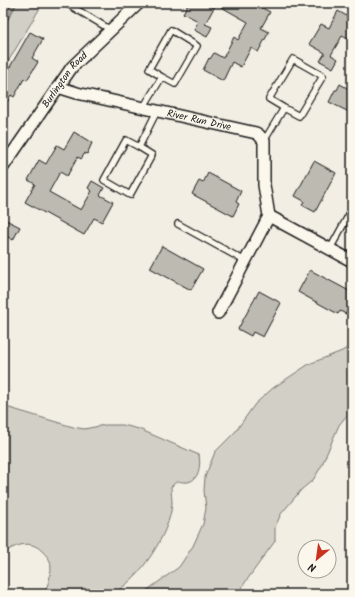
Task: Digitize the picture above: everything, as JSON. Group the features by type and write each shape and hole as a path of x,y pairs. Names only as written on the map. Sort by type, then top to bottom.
{"street":[{"name":"Burlington Road","path":"3,167 68,72 79,59 139,3"},
{"name":"River Run Drive","path":"58,87 77,93 256,133 260,135 264,142"},
{"path":"218,313 269,216 264,185 264,142"},
{"path":"269,216 352,261"}],"lane":[{"path":"66,3 111,30"},
{"path":"171,30 197,46 175,84 162,77 149,68 171,30"},
{"path":"293,59 323,76 299,116 284,108 269,99 293,59"},
{"path":"143,108 162,77"},
{"path":"264,142 284,108"},
{"path":"139,147 157,111"},
{"path":"126,140 139,147 152,156 130,195 104,180 126,140"},
{"path":"330,249 352,208"},
{"path":"178,224 245,261"}],"shaded area":[{"path":"3,3 17,3 3,28"},
{"path":"17,3 43,3 3,70 3,28"},
{"path":"352,345 352,409 339,425 321,467 313,480 302,489 281,514 275,527 275,541 244,584 239,594 142,594 179,567 193,546 203,524 206,508 204,491 205,477 215,452 235,432 255,404 273,388 309,364 342,351"},
{"path":"3,406 84,429 105,425 123,425 139,429 199,455 200,463 195,478 188,482 177,482 171,487 172,503 170,515 166,528 159,542 142,568 121,588 111,594 44,594 50,578 51,565 50,561 42,551 33,545 23,544 3,553"}],"building":[{"path":"189,3 253,3 270,12 261,28 269,32 258,52 251,48 241,67 232,62 223,81 203,70 209,58 210,59 214,53 223,58 234,37 238,40 248,22 216,4 205,24 212,27 207,37 194,30 198,21 183,13"},
{"path":"338,11 352,19 352,41 342,36 331,55 338,59 333,68 320,61 325,53 309,44 321,24 329,28"},
{"path":"30,32 43,39 32,58 38,62 27,80 24,79 14,97 11,95 3,109 3,79"},
{"path":"340,84 352,91 352,106 349,112 329,102"},
{"path":"74,132 92,143 87,154 85,153 81,159 78,157 67,176 60,172 49,192 81,210 92,191 88,188 92,181 104,188 100,195 113,202 102,222 94,218 84,235 25,202 35,184 28,180 39,160 46,164 57,145 64,149"},
{"path":"314,161 336,173 315,212 302,205 304,201 295,196"},
{"path":"208,173 241,191 236,202 239,204 233,216 192,194 199,181 203,183"},
{"path":"6,220 20,227 13,240 3,234 3,224"},
{"path":"162,246 203,269 191,290 150,268"},
{"path":"310,270 351,292 349,296 352,298 352,303 346,314 340,311 338,314 298,292"},
{"path":"259,291 281,303 263,337 253,332 251,336 238,329"}]}
